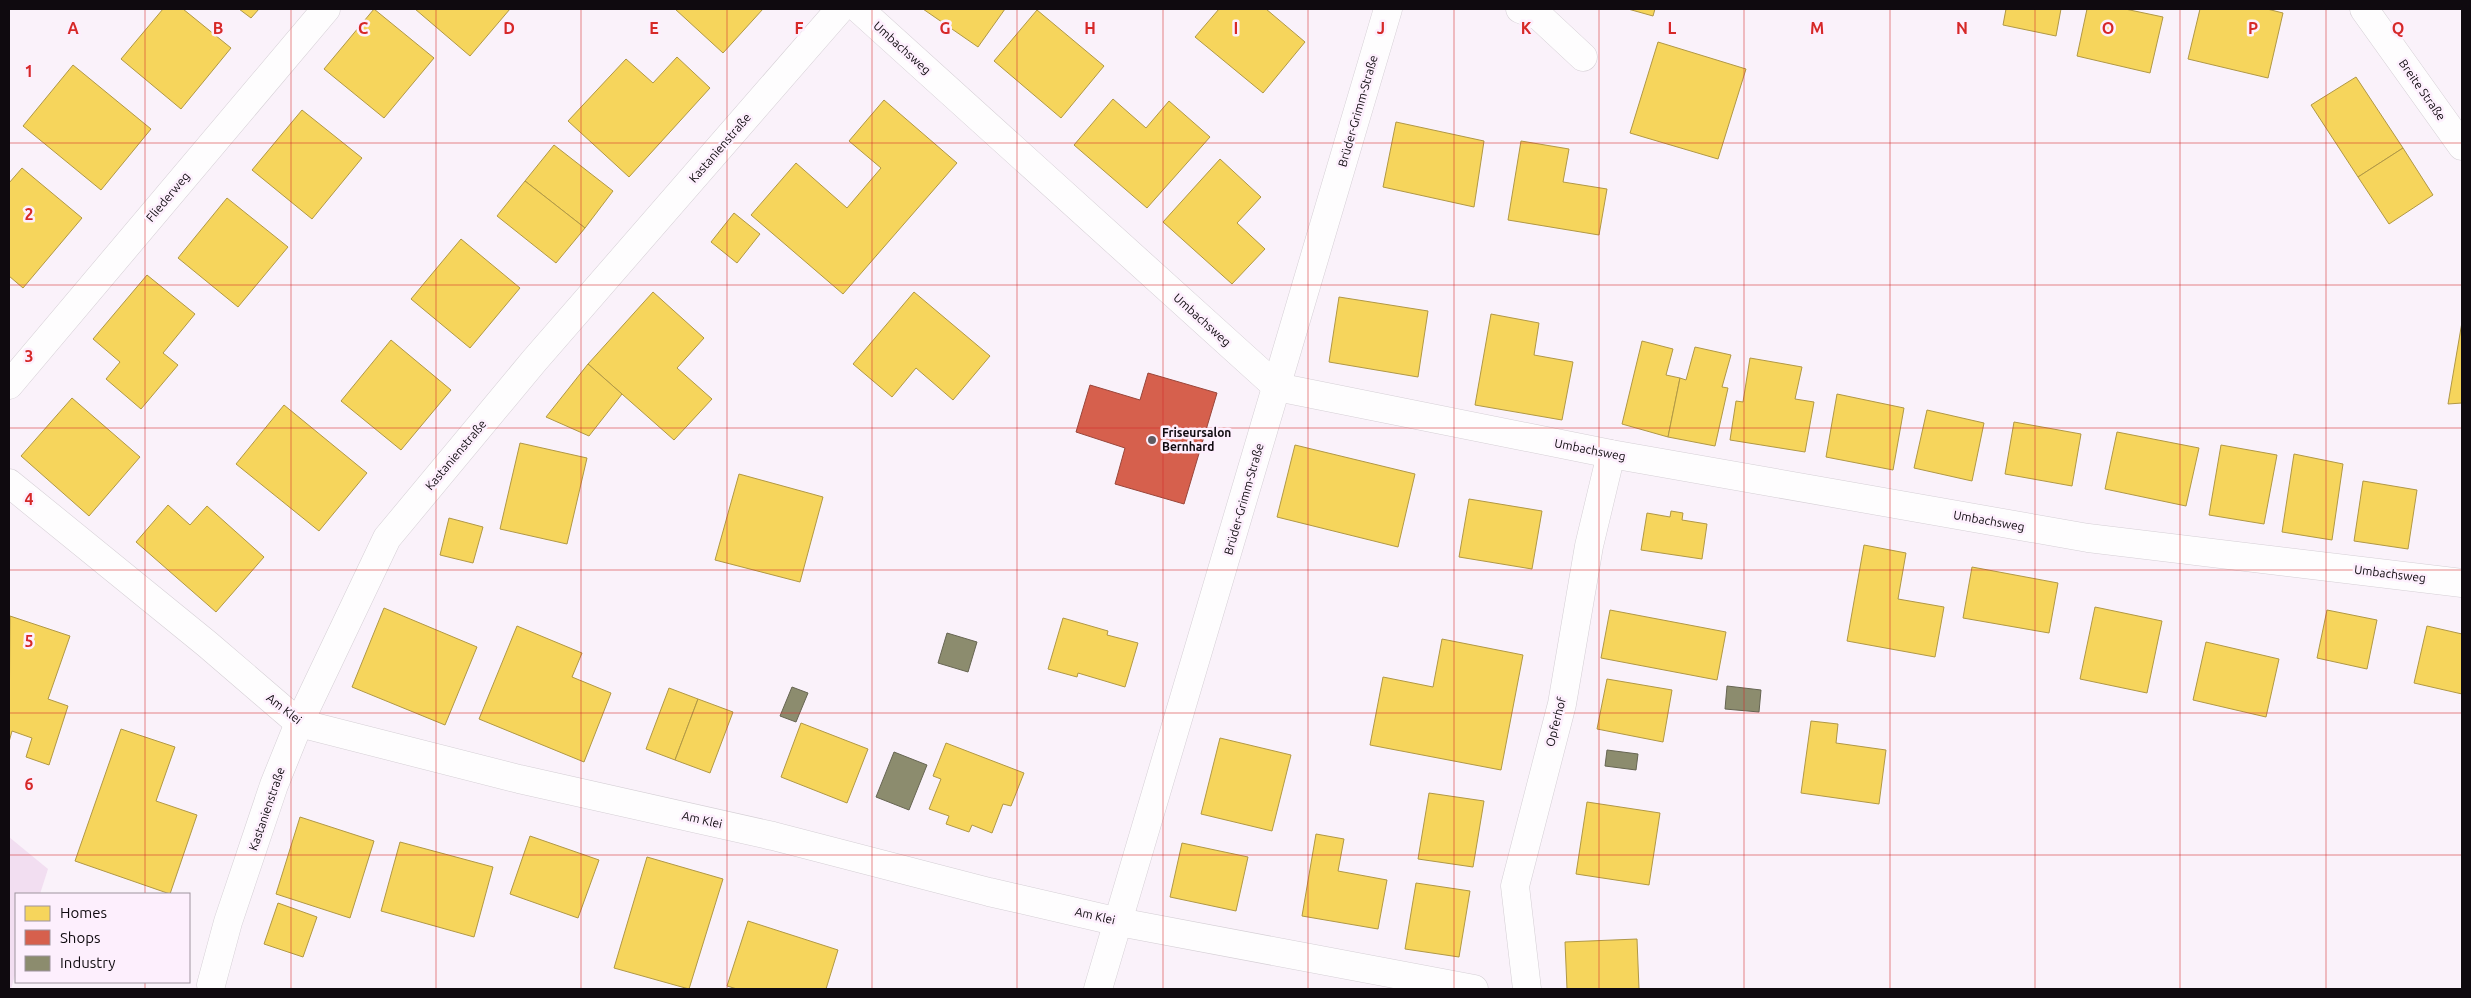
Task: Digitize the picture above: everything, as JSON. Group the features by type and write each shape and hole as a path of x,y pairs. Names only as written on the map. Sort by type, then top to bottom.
{"street":[{"name":"Fliederweg","path":"9,385 326,9"},
{"name":"Kastanienstraße","path":"211,985 228,922 270,794 299,723 387,538 534,361 840,9"},
{"name":"Umbachsweg","path":"859,9 1277,387 1611,454 2088,538 2462,582"},
{"name":"Brüder-Grimm-Straße","path":"1098,989 1388,9"},
{"path":"1520,9 1538,16 1583,57"},
{"name":"Breite Straße","path":"2364,9 2462,146"},
{"name":"Opferhof","path":"1527,989 1514,886 1562,704 1588,546 1611,454"},
{"name":"Am Klei","path":"9,483 207,644 299,723 519,779 773,836 989,892 1119,922 1474,989"}],"shaded area":[{"path":"9,837 48,869 40,893 15,893 15,975 11,989 9,989"}],"building: Homes":[{"path":"163,9 183,9 231,48 181,109 121,59"},
{"path":"239,9 259,9 251,18"},
{"path":"374,9 434,58 384,118 324,69"},
{"path":"415,9 510,9 470,56"},
{"path":"675,9 763,9 723,53"},
{"path":"923,9 1005,9 978,47"},
{"path":"1219,9 1266,9 1305,42 1263,93 1195,37"},
{"path":"1628,9 1655,9 1653,16"},
{"path":"2006,9 2061,9 2056,36 2003,25"},
{"path":"2087,9 2125,9 2163,17 2150,73 2077,56"},
{"path":"2200,9 2267,9 2283,13 2268,78 2188,59"},
{"path":"1037,10 1104,66 1061,118 994,61"},
{"path":"1658,42 1746,69 1718,159 1630,133"},
{"path":"677,57 710,88 629,177 568,121 626,59 653,83"},
{"path":"73,65 151,129 101,190 23,126"},
{"path":"2356,77 2403,148 2358,177 2311,105"},
{"path":"1113,99 1146,128 1169,101 1210,137 1147,208 1074,145"},
{"path":"884,100 957,163 843,294 751,215 796,163 847,208 881,168 849,141"},
{"path":"302,110 362,158 312,219 252,170"},
{"path":"1396,122 1484,141 1474,207 1383,187"},
{"path":"1521,141 1569,149 1563,182 1607,189 1599,235 1508,220"},
{"path":"554,145 613,191 585,228 525,181"},
{"path":"2403,148 2433,195 2389,224 2358,177"},
{"path":"1220,159 1261,197 1237,223 1265,249 1232,284 1163,222"},
{"path":"22,168 82,218 23,288 9,276 9,183"},
{"path":"525,181 585,228 556,263 497,216"},
{"path":"227,198 288,247 238,307 178,258"},
{"path":"734,213 760,234 737,263 711,242"},
{"path":"461,239 520,288 470,348 411,299"},
{"path":"147,275 195,314 163,353 178,365 141,409 106,379 120,362 93,339"},
{"path":"653,292 704,338 677,368 712,399 674,440 588,364"},
{"path":"914,292 990,356 953,400 916,368 892,397 853,364"},
{"path":"1339,297 1428,311 1418,377 1329,362"},
{"path":"1491,314 1539,323 1534,355 1573,362 1562,420 1475,405"},
{"path":"2462,322 2462,403 2448,404"},
{"path":"391,340 451,390 401,450 341,401"},
{"path":"1642,341 1673,349 1666,375 1680,378 1668,437 1622,424"},
{"path":"1695,347 1731,355 1722,387 1728,388 1715,446 1668,437 1680,378 1686,380"},
{"path":"1750,358 1802,367 1795,399 1814,402 1805,452 1730,440 1736,401 1743,402"},
{"path":"588,364 622,394 589,436 546,417"},
{"path":"1837,394 1904,408 1893,470 1826,457"},
{"path":"72,398 140,457 89,516 21,456"},
{"path":"284,405 367,473 319,531 236,464"},
{"path":"1927,410 1984,423 1972,481 1914,468"},
{"path":"2014,422 2081,434 2072,486 2005,474"},
{"path":"2117,432 2199,448 2186,506 2105,489"},
{"path":"520,443 587,458 567,544 500,529"},
{"path":"1295,445 1415,474 1398,547 1277,517"},
{"path":"2221,445 2277,455 2264,524 2209,515"},
{"path":"2294,454 2343,464 2332,540 2282,532"},
{"path":"739,474 823,497 800,582 715,560"},
{"path":"2363,481 2417,490 2408,549 2354,541"},
{"path":"1469,499 1542,511 1532,569 1459,557"},
{"path":"168,505 190,525 207,506 264,557 216,612 136,542"},
{"path":"1671,511 1683,513 1682,520 1707,524 1702,559 1641,550 1647,513 1670,517"},
{"path":"449,518 483,527 473,563 440,555"},
{"path":"1864,545 1906,553 1898,599 1944,607 1935,657 1847,641"},
{"path":"1972,567 2058,583 2049,633 1963,618"},
{"path":"2095,607 2162,621 2147,693 2080,679"},
{"path":"384,608 477,647 445,725 352,687"},
{"path":"1610,610 1726,632 1717,680 1601,658"},
{"path":"2327,610 2377,620 2367,669 2317,658"},
{"path":"10,616 70,636 48,699 68,706 49,765 26,757 32,738 12,731 9,742"},
{"path":"1063,618 1108,631 1107,635 1138,643 1125,687 1078,673 1077,677 1048,669"},
{"path":"517,626 582,653 572,677 611,693 584,762 479,719"},
{"path":"2427,626 2462,634 2462,694 2414,683"},
{"path":"1442,639 1523,655 1501,770 1370,745 1383,677 1433,687"},
{"path":"2206,642 2279,659 2266,717 2193,700"},
{"path":"1607,679 1672,690 1663,742 1597,729"},
{"path":"669,688 698,699 675,760 646,749"},
{"path":"698,699 733,712 710,773 675,760"},
{"path":"1811,721 1838,724 1836,743 1886,750 1879,804 1801,793"},
{"path":"801,723 868,749 847,803 781,777"},
{"path":"121,729 175,747 156,801 197,815 170,893 75,861"},
{"path":"1220,738 1291,755 1272,831 1201,814"},
{"path":"946,743 1024,773 1011,806 1003,804 992,833 972,825 969,832 946,824 949,816 929,809 941,779 933,776"},
{"path":"1429,793 1484,801 1473,867 1418,859"},
{"path":"1587,802 1660,813 1649,885 1576,874"},
{"path":"300,817 374,841 350,918 276,894"},
{"path":"1316,834 1344,839 1338,871 1387,880 1378,929 1302,916"},
{"path":"530,836 599,860 578,918 510,894"},
{"path":"400,842 493,867 474,937 381,911"},
{"path":"1182,843 1248,857 1236,911 1170,897"},
{"path":"647,857 723,879 689,989 614,968"},
{"path":"1416,883 1470,891 1459,957 1405,949"},
{"path":"278,903 317,917 303,957 264,944"},
{"path":"748,921 838,950 826,989 737,989 727,986"},
{"path":"1637,939 1639,989 1567,989 1565,942"}],"building: Shops":[{"name":"Friseursalon Bernhard","path":"1148,373 1217,393 1184,504 1115,484 1125,448 1076,432 1090,385 1140,400"}],"building: Industry":[{"path":"947,633 977,642 968,672 938,663"},
{"path":"1727,686 1761,690 1759,712 1725,709"},
{"path":"792,687 808,693 796,722 780,716"},
{"path":"1607,750 1638,754 1636,770 1605,766"},
{"path":"894,752 927,765 909,810 876,797"}],"place":[{"name":"Friseursalon Bernhard","path":"1152,440"}]}
